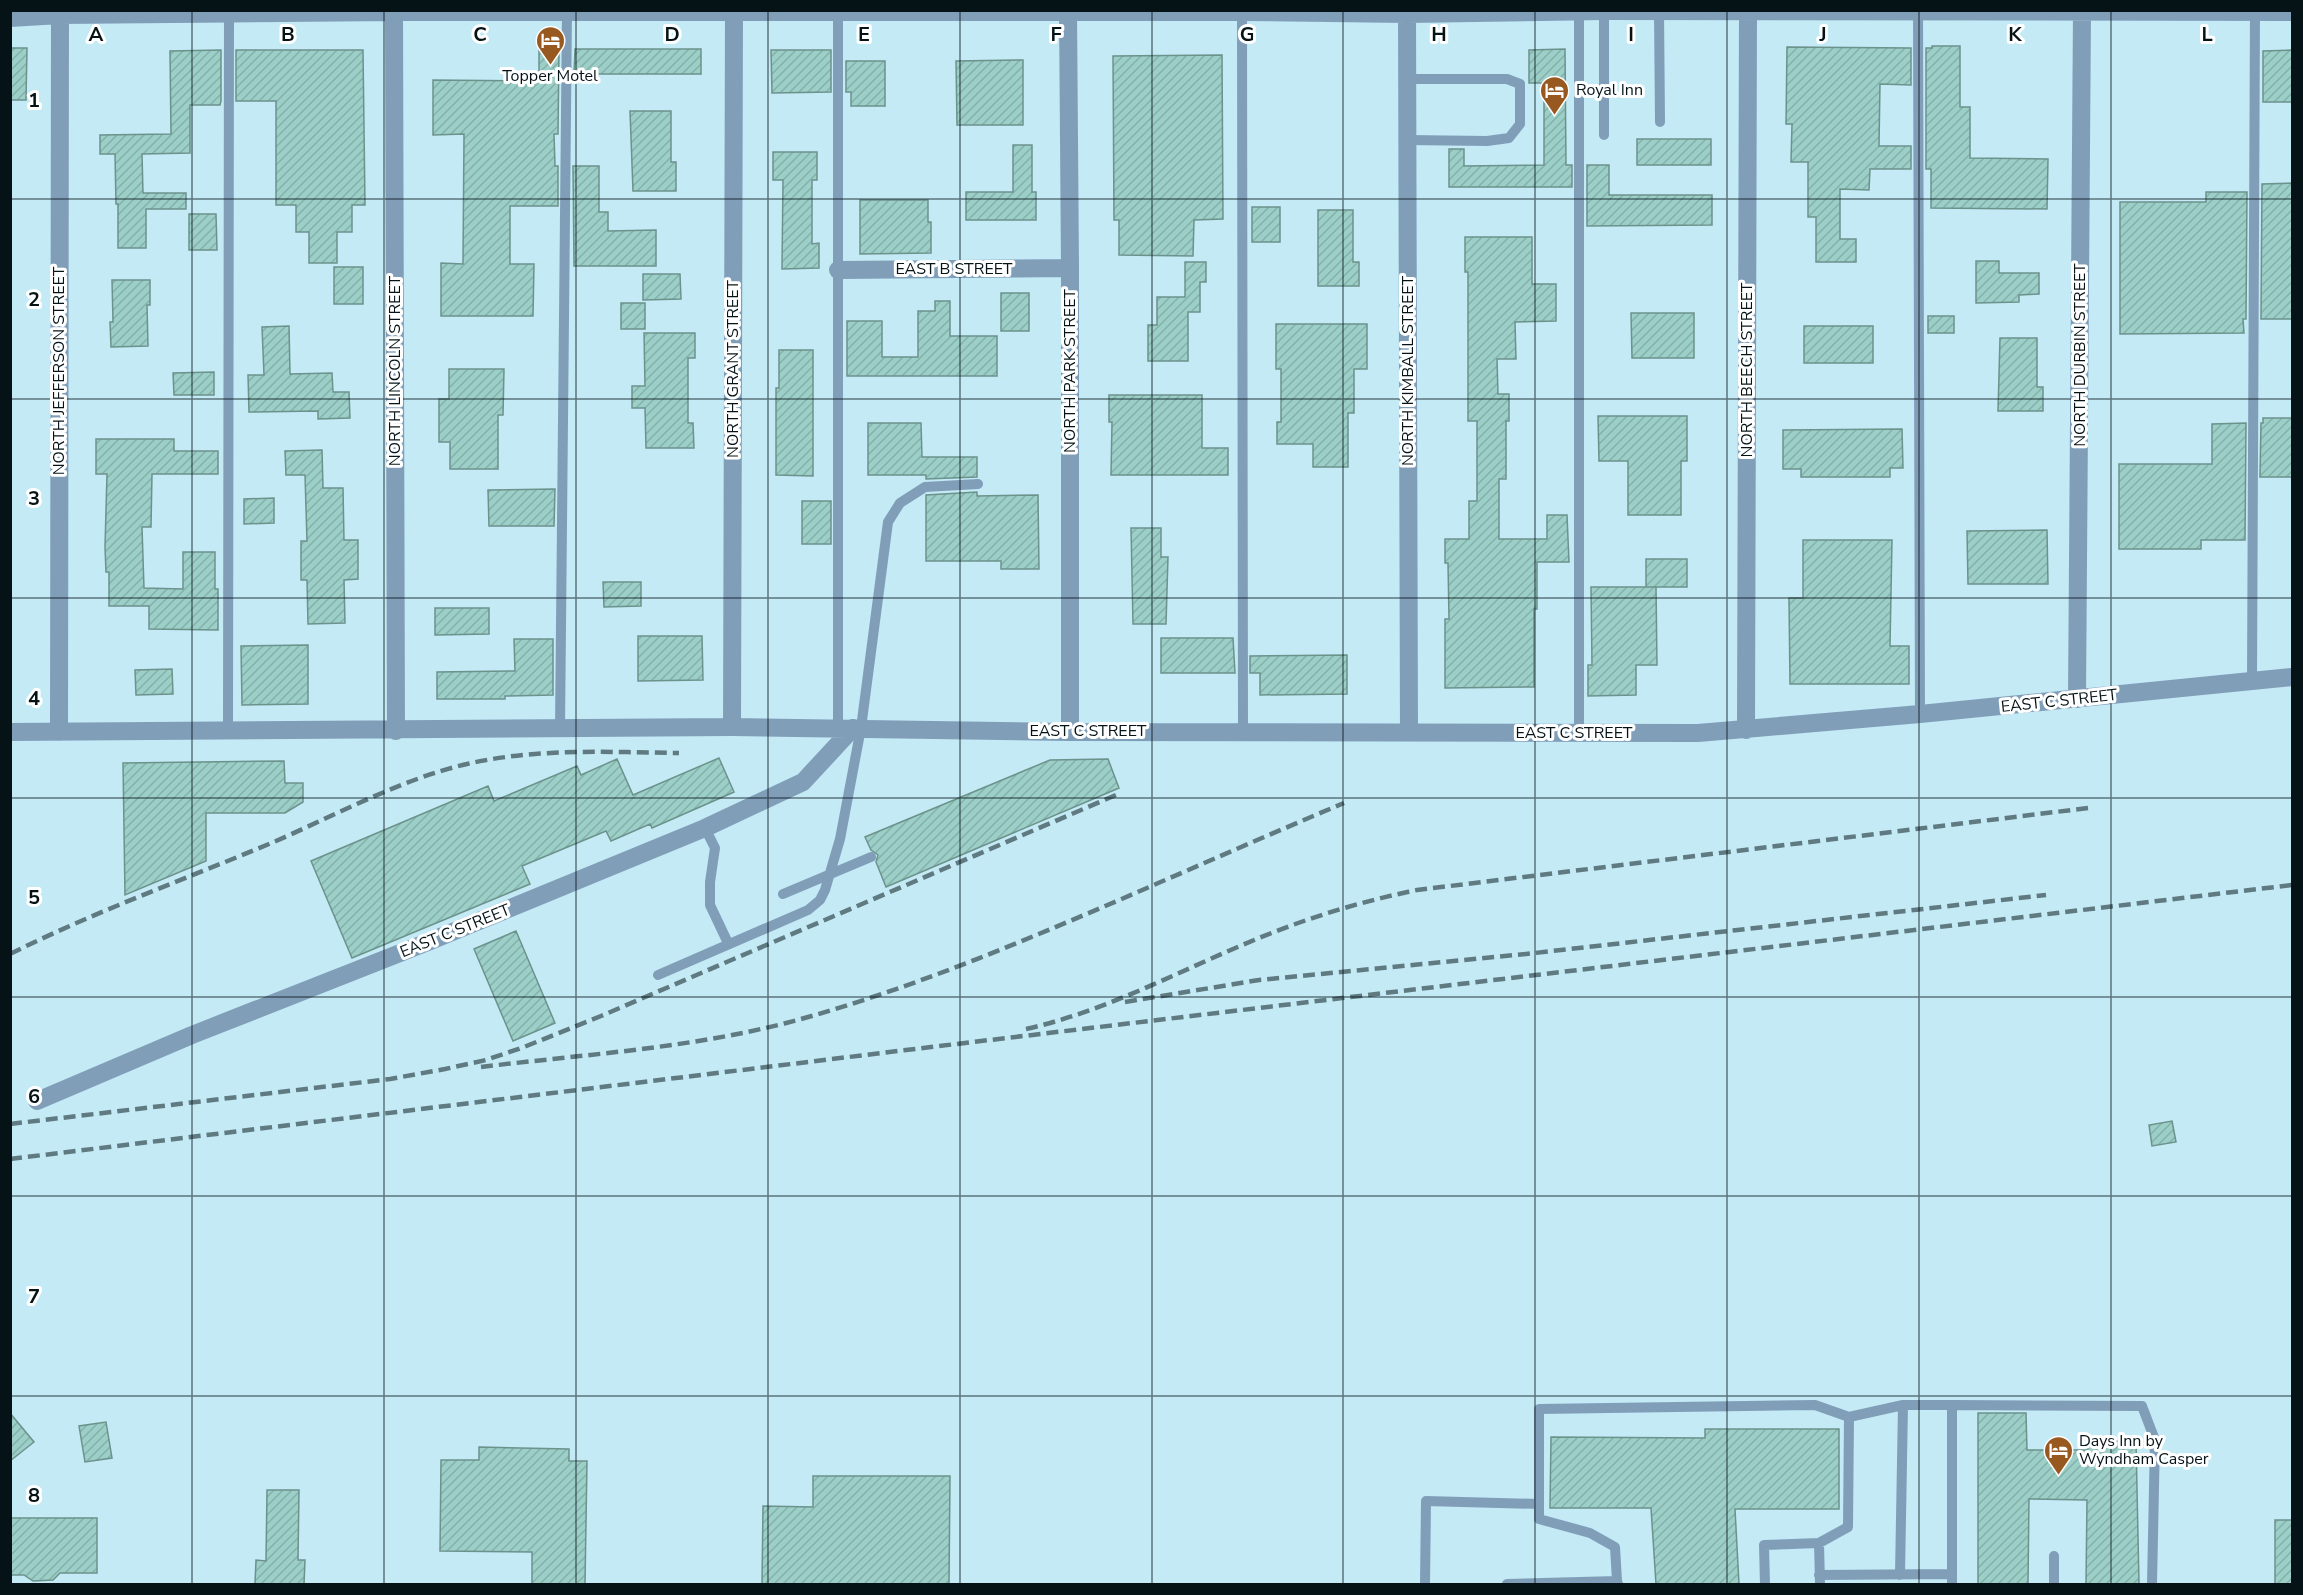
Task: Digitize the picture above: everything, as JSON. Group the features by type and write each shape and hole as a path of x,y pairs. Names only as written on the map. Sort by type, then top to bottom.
{"street":[{"path":"10,18 60,13 394,11 2292,12"},
{"name":"NORTH LINCOLN STREET","path":"394,11 396,731"},
{"name":"NORTH BEECH STREET","path":"1746,730 1748,11"},
{"name":"NORTH DURBIN STREET","path":"2077,699 2082,11"},
{"name":"NORTH GRANT STREET","path":"732,727 734,12"},
{"name":"NORTH PARK STREET","path":"1068,12 1070,732"},
{"name":"NORTH KIMBALL STREET","path":"1407,12 1409,732"},
{"name":"NORTH JEFFERSON STREET","path":"59,732 60,13"},
{"name":"EAST B STREET","path":"838,270 1070,268"},
{"name":"EAST C STREET","path":"10,732 732,727 1070,732 1698,733 1920,714 2292,677"},
{"name":"EAST C STREET","path":"37,1101 192,1035 428,942 705,828 803,782 850,728"}],"lane":[{"path":"1242,11 1243,731"},
{"path":"1579,733 1580,11"},
{"path":"1604,11 1604,135"},
{"path":"1659,11 1660,122"},
{"path":"2252,682 2254,11"},
{"path":"228,730 229,12"},
{"path":"560,729 567,12"},
{"path":"838,12 838,270 850,728"},
{"path":"1918,12 1920,714"},
{"path":"1407,79 1507,79 1520,84 1520,124 1509,138 1487,141 1407,140"},
{"path":"658,975 808,910 820,900 840,839 850,728 888,522 900,503 925,487 978,484"},
{"path":"705,828 715,848 710,882 710,904 728,943"},
{"path":"783,894 871,857"},
{"path":"1507,1584 1617,1583 1615,1547 1590,1533 1539,1519 1539,1409 1815,1405 1849,1417 1903,1405 1952,1405 2142,1407 2156,1440 2152,1584"},
{"path":"1900,1575 1903,1405"},
{"path":"1819,1543 1820,1580 1900,1575 1952,1579 1952,1405"},
{"path":"1766,1584 1764,1545 1819,1543 1848,1527 1849,1417"},
{"path":"1425,1584 1426,1501 1539,1504"},
{"path":"2054,1556 2054,1584"}],"building":[{"path":"1932,46 1960,46 1960,107 1970,107 1970,158 2048,159 2047,209 1931,208 1931,169 1926,169 1926,48 1932,48"},
{"path":"1787,47 1911,48 1911,85 1880,84 1879,146 1911,146 1911,169 1870,169 1869,190 1840,189 1840,239 1856,239 1856,262 1816,262 1816,217 1808,217 1808,162 1791,162 1792,124 1786,124"},
{"path":"10,48 27,48 26,100 10,100"},
{"path":"575,49 701,49 701,74 574,74"},
{"name":"Royal Inn","path":"1565,49 1566,165 1572,165 1572,187 1449,187 1449,149 1464,149 1464,166 1544,165 1544,83 1529,83 1529,50"},
{"path":"221,50 220,105 190,105 190,153 142,154 143,193 186,193 186,209 146,209 146,248 118,248 115,154 100,154 100,135 171,134 170,51"},
{"path":"236,50 363,50 365,205 352,205 352,232 337,232 337,263 309,263 309,232 296,232 296,205 276,205 276,101 236,101"},
{"path":"539,50 559,50 558,134 554,134 555,166 558,166 558,206 510,206 510,264 534,264 533,316 441,316 441,263 463,264 464,134 433,135 433,80 539,81"},
{"path":"771,50 831,50 831,92 772,93"},
{"path":"2292,50 2292,102 2263,102 2263,51"},
{"path":"1222,55 1223,219 1194,220 1193,256 1119,255 1119,220 1114,220 1113,56"},
{"path":"1023,60 1023,125 957,125 956,61"},
{"path":"846,61 885,61 885,106 851,106 851,92 846,92"},
{"path":"630,111 671,111 671,162 676,162 676,191 633,191"},
{"path":"1637,139 1711,139 1711,165 1637,165"},
{"path":"1013,145 1032,145 1032,192 1036,192 1036,220 966,220 966,192 1013,192"},
{"path":"773,152 817,152 817,180 812,180 812,244 819,243 819,268 782,269 783,180 773,180"},
{"path":"1587,165 1609,165 1609,195 1712,195 1712,225 1587,226"},
{"path":"573,166 599,166 599,212 608,212 608,231 656,230 656,266 574,266"},
{"path":"2292,183 2292,319 2261,319 2262,184"},
{"path":"2206,192 2247,192 2244,333 2120,334 2120,202 2206,202"},
{"path":"860,200 928,200 931,253 860,254"},
{"path":"1252,207 1280,207 1280,242 1252,242"},
{"path":"1318,210 1353,210 1353,262 1359,262 1359,286 1318,286"},
{"path":"189,214 216,214 217,250 189,250"},
{"path":"1465,237 1532,237 1532,284 1556,284 1556,321 1515,322 1516,359 1497,359 1498,394 1509,394 1509,421 1506,421 1506,479 1499,479 1499,539 1547,539 1547,515 1567,515 1569,562 1537,562 1537,609 1534,609 1534,687 1445,688 1445,619 1449,619 1445,539 1469,539 1469,501 1477,501 1477,421 1468,421 1468,272 1465,272"},
{"path":"1976,261 1999,261 1999,273 2039,273 2039,294 2019,295 2019,302 1976,303"},
{"path":"1185,262 1206,262 1206,282 1200,282 1200,312 1188,312 1188,361 1148,361 1148,325 1157,325 1157,297 1185,297"},
{"path":"334,267 363,267 363,304 334,304"},
{"path":"643,274 680,274 681,299 643,300"},
{"path":"112,280 150,280 150,305 147,305 148,346 111,347"},
{"path":"1001,293 1029,293 1029,331 1001,331"},
{"path":"935,301 950,301 950,336 997,336 997,376 847,376 847,321 882,321 882,357 918,357 918,311 935,311"},
{"path":"621,303 645,303 645,329 621,329"},
{"path":"1631,313 1694,313 1694,358 1632,358"},
{"path":"1928,316 1954,316 1954,333 1928,333"},
{"path":"1276,324 1367,324 1367,369 1354,369 1354,413 1348,413 1348,467 1313,467 1313,444 1277,444 1277,422 1281,422 1281,369 1276,369"},
{"path":"289,326 290,374 332,373 333,392 349,392 350,418 318,419 318,411 249,412 248,375 264,375 262,327"},
{"path":"1804,326 1873,326 1873,363 1804,363"},
{"path":"644,333 695,333 695,358 688,358 688,423 693,423 694,448 646,448 645,408 632,408 632,386 645,386"},
{"path":"2000,338 2037,338 2037,387 2043,387 2043,411 1998,411"},
{"path":"779,350 813,350 813,476 776,475 776,388 779,388"},
{"path":"449,369 504,369 503,415 498,415 498,469 450,469 450,442 439,442 439,399 449,399"},
{"path":"214,372 214,395 174,395 173,373"},
{"path":"1109,395 1202,395 1202,448 1228,448 1228,475 1111,475 1112,422 1109,422"},
{"path":"1598,416 1687,416 1687,461 1681,461 1681,515 1628,515 1628,461 1599,461"},
{"path":"2263,418 2292,418 2292,477 2260,477"},
{"path":"868,423 921,423 922,457 977,457 977,477 926,479 926,475 868,475"},
{"path":"2246,423 2245,540 2201,540 2201,549 2119,549 2119,464 2212,464 2212,424"},
{"path":"1902,429 1903,468 1890,468 1890,477 1801,477 1801,469 1783,469 1783,430"},
{"path":"96,439 174,439 174,451 218,451 218,474 152,474 151,527 142,527 144,588 183,589 183,552 215,552 218,630 149,629 149,606 109,606 109,572 106,572 105,547 107,474 96,474"},
{"path":"322,450 323,488 343,488 344,540 358,540 358,579 344,580 345,623 308,624 307,580 301,580 301,541 307,541 305,475 286,475 285,451"},
{"path":"555,489 554,526 489,526 488,490"},
{"path":"977,492 977,496 1038,495 1039,569 1001,569 1001,561 926,561 926,495"},
{"path":"274,498 274,523 244,524 244,499"},
{"path":"802,501 831,501 831,544 802,544"},
{"path":"1131,528 1161,528 1161,557 1168,557 1166,624 1133,624"},
{"path":"2047,530 2048,584 1968,584 1967,531"},
{"path":"1803,540 1892,540 1890,646 1909,646 1909,684 1790,684 1789,598 1803,598"},
{"path":"1646,559 1687,559 1687,587 1646,587"},
{"path":"603,582 641,582 641,606 604,607"},
{"path":"1591,587 1656,587 1657,665 1636,665 1636,695 1588,696 1588,665 1592,665"},
{"path":"435,608 489,608 489,634 435,635"},
{"path":"638,636 702,636 703,680 638,681"},
{"path":"1161,638 1233,638 1235,673 1161,673"},
{"path":"514,639 553,639 553,695 505,696 505,699 437,699 437,672 515,671"},
{"path":"308,645 308,704 242,705 241,646"},
{"path":"1347,655 1347,694 1260,695 1260,673 1250,673 1250,656"},
{"path":"172,669 173,694 136,695 135,670"},
{"path":"719,758 734,792 652,828 650,824 611,841 606,831 522,866 530,884 352,958 311,861 488,786 494,801 577,766 581,775 617,759 633,795"},
{"path":"1108,759 1119,788 886,887 876,862 878,855 871,850 865,837 1050,760"},
{"path":"284,761 285,783 303,783 303,802 285,813 206,813 206,861 125,895 123,763"},
{"path":"516,931 555,1023 513,1041 474,949"},
{"path":"2172,1121 2176,1142 2152,1146 2149,1125"},
{"path":"10,1413 34,1442 10,1461"},
{"name":"Days Inn by Wyndham Casper","path":"1978,1413 2026,1413 2027,1450 2087,1450 2089,1441 2136,1441 2139,1584 2086,1584 2087,1500 2029,1499 2028,1584 1978,1584"},
{"path":"106,1422 112,1458 85,1462 79,1426"},
{"path":"1705,1429 1839,1429 1839,1509 1735,1509 1739,1584 1656,1584 1651,1508 1550,1508 1551,1437 1705,1438"},
{"path":"479,1447 569,1449 569,1461 587,1461 585,1584 532,1584 532,1552 440,1551 441,1460 479,1460"},
{"path":"813,1476 950,1476 949,1584 762,1584 763,1506 813,1507"},
{"path":"267,1490 299,1490 298,1560 305,1560 304,1584 255,1584 256,1560 266,1561"},
{"path":"10,1518 97,1518 97,1573 60,1573 53,1580 33,1581 24,1575 10,1575"},
{"path":"2275,1520 2292,1520 2292,1584 2275,1584"}],"railway":[{"path":"10,954 74,924 269,844 392,789 442,771 519,755 599,752 679,753"},
{"path":"10,1124 390,1079 486,1060 601,1016 1116,795"},
{"path":"481,1067 682,1044 762,1029 841,1007 1000,950 1344,803"},
{"path":"1026,1029 1086,1012 1230,950 1317,916 1417,890 2088,808"},
{"path":"10,1159 2292,885"},
{"path":"1125,1002 1259,980 1526,954 2046,895"}],"place":[{"name":"Topper Motel","path":"550,66"},
{"name":"Royal Inn","path":"1555,116"},
{"name":"Days Inn by Wyndham Casper","path":"2058,1476"}]}
